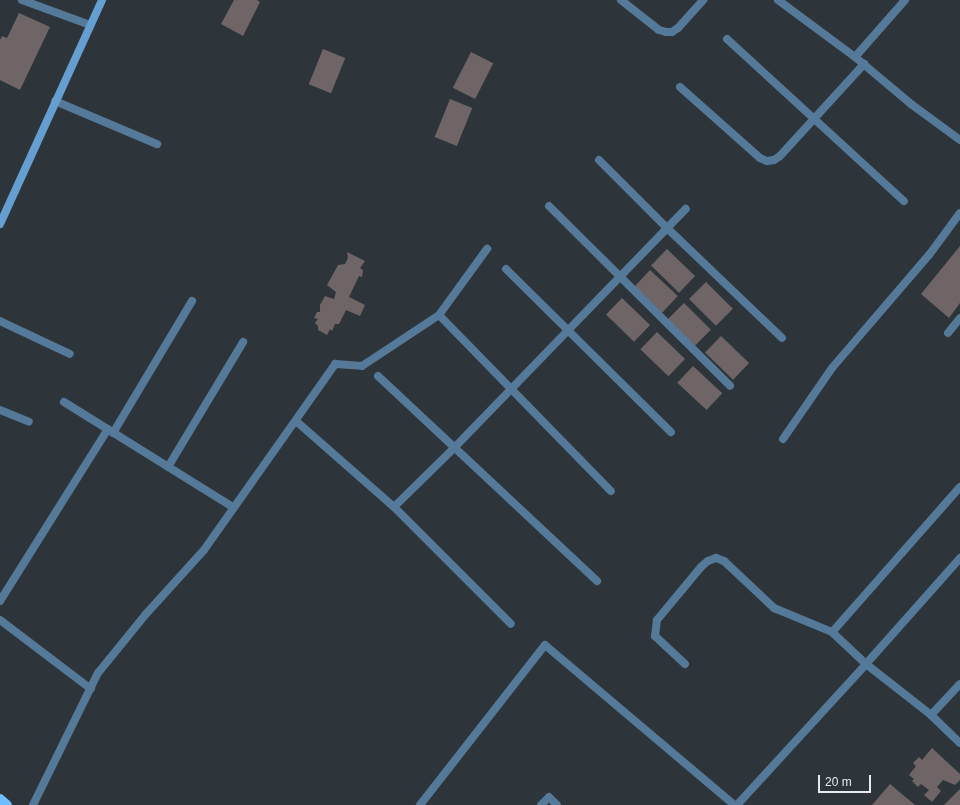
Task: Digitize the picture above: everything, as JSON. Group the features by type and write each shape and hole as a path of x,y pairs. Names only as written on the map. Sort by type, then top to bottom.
{"main road":[{"path":"0,799 7,805"}],"street":[{"path":"22,0 90,24"},
{"path":"0,224 102,0"},
{"path":"621,0 659,30 672,32 678,28 703,0"},
{"path":"778,0 864,64 960,140"},
{"path":"854,57 905,0"},
{"path":"727,39 904,201"},
{"path":"680,87 760,158 767,161 774,160 780,156 864,64"},
{"path":"55,101 158,144"},
{"path":"599,160 667,228 782,338"},
{"path":"548,206 730,386"},
{"path":"394,506 454,448 686,209"},
{"path":"783,439 832,368 929,254 960,213"},
{"path":"33,805 98,673 146,614 204,550 335,364 362,366 439,315 488,249"},
{"path":"506,269 671,432"},
{"path":"0,601 192,301"},
{"path":"439,315 611,491"},
{"path":"948,333 960,318"},
{"path":"0,321 70,354"},
{"path":"168,466 243,342"},
{"path":"378,376 597,581"},
{"path":"64,402 234,508"},
{"path":"0,410 29,422"},
{"path":"296,421 394,506 511,624"},
{"path":"832,632 960,488"},
{"path":"685,664 655,636 657,620 701,567 708,561 716,558 724,561 774,608 832,632 866,664 931,715 960,743"},
{"path":"737,805 866,664 960,558"},
{"path":"0,620 91,689"},
{"path":"420,805 545,645 734,805"},
{"path":"931,715 960,684"},
{"path":"541,805 549,797 557,805"}],"building":[{"path":"234,0 257,0 260,2 243,36 221,24"},
{"path":"19,13 50,27 20,90 0,80 0,40 2,36 7,38"},
{"path":"323,49 345,58 331,93 309,84"},
{"path":"471,52 493,63 475,99 453,88"},
{"path":"450,99 472,108 457,146 435,137"},
{"path":"960,246 960,303 949,318 921,294"},
{"path":"667,249 695,276 679,293 651,266"},
{"path":"347,252 365,261 360,268 363,270 362,277 359,276 349,297 365,305 360,316 346,310 339,324 335,324 332,331 330,329 327,335 318,330 318,326 315,323 318,319 314,318 317,312 320,312 320,305 325,296 334,299 336,292 327,285 338,265 345,264 348,258"},
{"path":"650,270 678,296 661,313 634,288"},
{"path":"706,282 733,309 716,326 689,299"},
{"path":"622,298 650,325 634,342 606,315"},
{"path":"684,303 711,330 694,347 667,320"},
{"path":"657,332 685,359 668,376 640,349"},
{"path":"721,336 749,363 733,380 705,353"},
{"path":"693,366 722,393 707,410 677,383"},
{"path":"932,748 960,774 960,780 955,785 943,780 937,787 941,791 932,802 924,795 929,790 921,784 918,787 912,781 914,779 909,775 916,766 913,763 919,757 922,760"},
{"path":"890,784 915,805 872,805"},
{"path":"960,789 960,805 944,805"}]}
